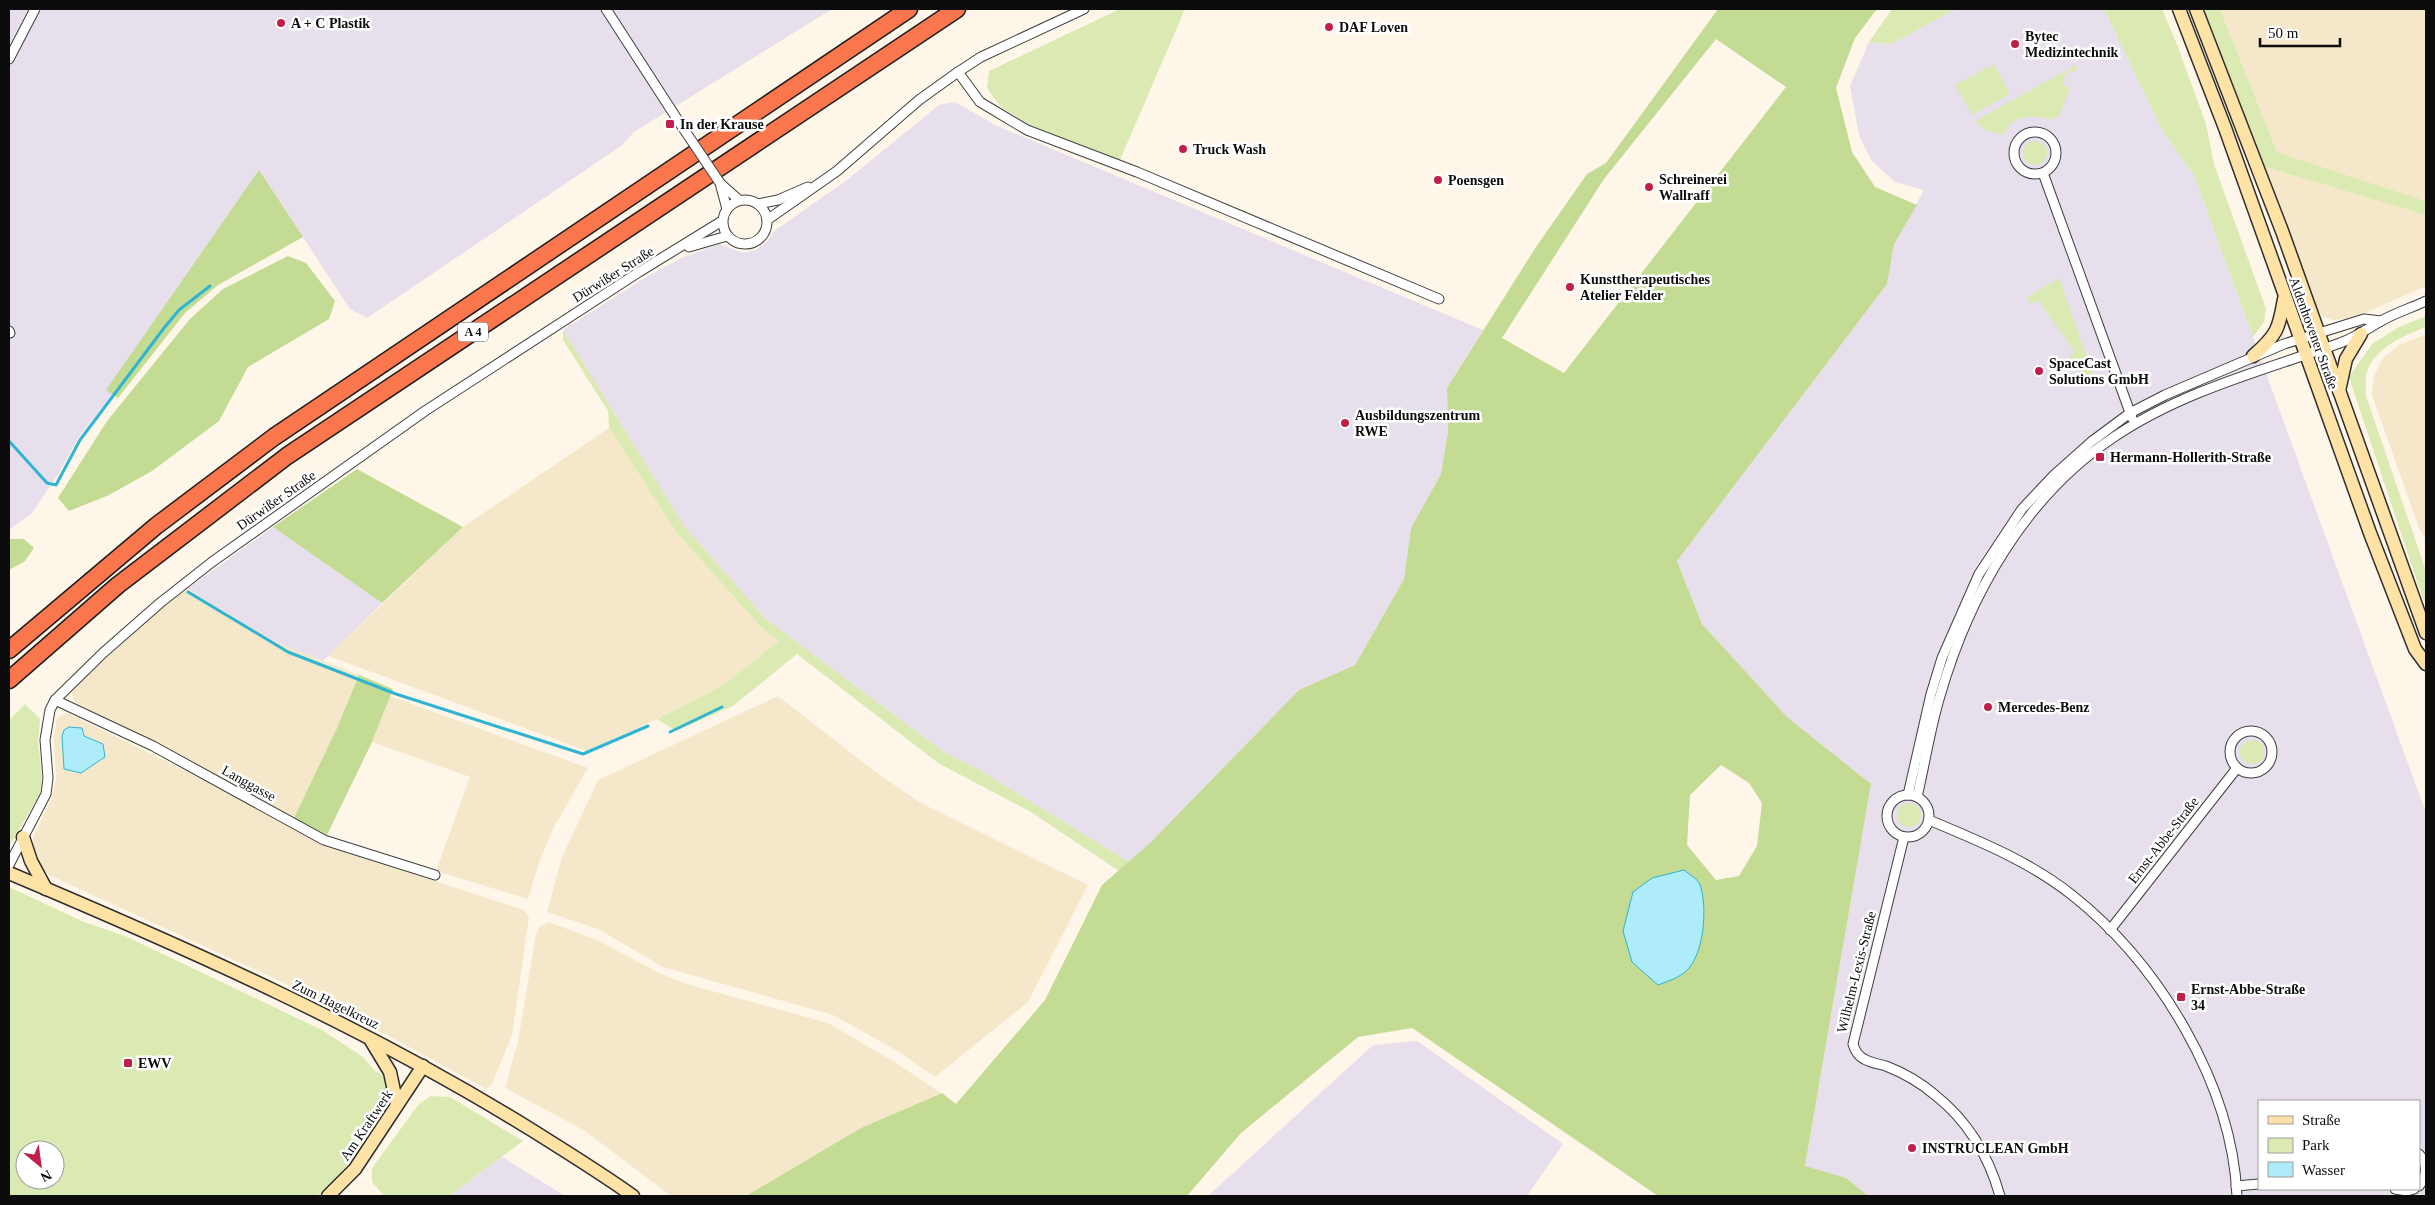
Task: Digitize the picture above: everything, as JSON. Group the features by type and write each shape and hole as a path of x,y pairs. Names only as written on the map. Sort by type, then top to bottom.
{"highway":[{"name":"A 4","path":"9,650 156,526 274,436 909,9"},
{"name":"A 4","path":"9,680 118,585 287,456 957,9"}],"main road":[{"name":"Aldenhovener Straße","path":"2179,9 2225,128 2305,354 2415,649 2426,664"},
{"name":"Aldenhovener Straße","path":"2196,9 2245,133 2426,633"},
{"path":"2254,356 2268,344 2279,327 2284,296"},
{"path":"2339,391 2346,359 2361,334"},
{"path":"23,837 32,861 46,888"},
{"name":"Zum Hagelkreuz","path":"9,873 296,1000 369,1037 423,1066 525,1126 607,1177 633,1196"},
{"path":"369,1037 390,1072 397,1105"},
{"name":"Am Kraftwerk","path":"328,1196 355,1168 423,1066"}],"street":[{"path":"9,59 36,9"},
{"path":"606,9 720,183 732,198 752,201 758,204 767,220 766,229 761,237 753,243 735,242 727,236 722,222 732,198"},
{"path":"767,220 860,153 919,100 958,72 981,57 1084,9"},
{"path":"958,72 980,102 1027,130 1137,172 1439,299"},
{"path":"2031,133 2045,135 2054,146 2054,160 2043,172 2030,174 2018,166 2015,160 2015,146 2024,135 2031,133"},
{"path":"2043,172 2135,425"},
{"path":"758,204 778,200 820,182"},
{"path":"727,209 732,198"},
{"name":"Dürwißer Straße","path":"9,865 46,794 48,778 45,740 50,710 55,700 124,634 212,562 425,412 639,272 679,250 722,222"},
{"name":"Dürwißer Straße","path":"679,250 727,236"},
{"path":"1913,796 1939,697 1954,653 1986,580 2029,514 2059,482 2096,449 2135,425 2214,387 2361,334 2381,320 2426,301"},
{"path":"1913,796 1931,694 1942,658 1979,574 2022,509 2054,475 2091,442 2130,413 2183,386 2300,339 2364,319 2381,320"},
{"name":"Langgasse","path":"55,700 153,746 324,840 435,875"},
{"path":"2250,731 2263,734 2272,745 2272,759 2264,770 2250,774 2236,768 2230,756 2230,748 2237,736 2250,731"},
{"name":"Ernst-Abbe-Straße","path":"2110,930 2236,768"},
{"path":"1913,796 1926,805 1929,820 1921,832 1916,835 1904,836 1897,834 1888,824 1888,810 1895,799 1913,796"},
{"path":"1929,820 1974,838 2015,858 2072,896 2110,930 2158,986 2189,1034 2219,1108 2229,1145 2237,1196"},
{"name":"Wilhelm-Lexis-Straße","path":"1904,836 1853,1044 1856,1051 1864,1059 1910,1078 1936,1095 1959,1117 1980,1146 1994,1176 2000,1196"},
{"path":"2420,1156 2425,1163 2426,1170 2420,1184"},
{"path":"2236,1186 2258,1184"}],"shaded area":[{"path":"9,9 832,9 634,132 621,146 367,318 350,309 259,170 107,390 112,394 78,438 59,473 32,513 9,530"},
{"path":"1955,9 2104,9 2163,132 2194,175 2426,813 2426,1196 1868,1196 1846,1178 1805,1167 1871,784 1787,717 1702,624 1677,561 1887,284 1894,244 1924,190 1895,182 1872,161 1859,135 1850,86 1869,42 1892,44"},
{"path":"2220,9 2426,9 2426,201 2277,152"},
{"path":"955,102 995,125 1483,330 1447,388 1448,432 1441,474 1411,528 1404,579 1355,665 1299,690 1149,844 1129,862 978,769 944,752 766,619 684,526 563,330 643,279 681,258 720,244 743,253 756,250 766,243 773,232 847,180 939,105"},
{"path":"2265,167 2426,215 2426,286 2352,319 2332,320 2320,315"},
{"path":"2426,334 2426,540 2419,528 2372,395 2374,376 2383,358 2399,345"},
{"path":"609,428 677,533 759,625 780,641 724,685 657,719 587,751 328,656 463,527"},
{"path":"273,527 382,603 323,661 275,642 187,589"},
{"path":"187,589 275,642 359,675 337,728 293,820 239,787 75,703 71,692 80,682 163,607"},
{"path":"390,696 588,768 553,829 539,863 528,899 436,871 470,777 372,742"},
{"path":"778,696 877,773 921,803 1088,885 1028,1002 935,1077 899,1052 833,1015 663,967 598,929 547,912 562,857 598,780"},
{"path":"68,713 235,795 310,837 371,860 524,910 529,917 512,1035 492,1084 486,1089 385,1034 278,980 49,875 38,864 33,851 33,837 52,798 56,778 54,739 57,718"},
{"path":"549,922 597,940 659,973 687,984 828,1023 893,1061 941,1093 861,1128 746,1196 671,1196 585,1131 505,1088 518,1041 536,935 540,926"},
{"path":"1417,1041 1563,1144 1527,1196 1208,1196 1373,1045"},
{"path":"502,1157 565,1196 449,1196"}],"green space":[{"path":"1120,9 1185,9 1120,160 1030,125 1001,107 987,88 989,71"},
{"path":"1718,9 1877,9 1855,38 1836,88 1852,152 1875,187 1917,205 1894,244 1887,284 1677,561 1702,624 1787,717 1871,784 1805,1166 1846,1178 1868,1196 1658,1196 1412,1028 1358,1037 1241,1133 1187,1196 746,1196 861,1128 942,1093 956,1104 1045,1000 1102,885 1149,844 1299,690 1355,665 1404,579 1411,528 1441,474 1448,432 1447,388 1536,247 1587,174 1606,163","holes":["1716,39 1786,87 1564,373 1502,338 1604,179","1721,765 1749,783 1762,803 1757,846 1739,876 1716,880 1687,845 1690,795"]},
{"path":"1892,9 1955,9 1892,44 1869,42"},
{"path":"2104,9 2162,9 2206,124 2214,164 2266,309 2264,322 2253,337 2194,175 2163,132"},
{"path":"2203,9 2220,9 2277,152 2426,201 2426,215 2265,167"},
{"path":"1994,64 2010,94 1972,115 1955,85"},
{"path":"2078,64 2075,72 2067,70"},
{"path":"2067,70 2062,85 2070,88 2059,117 2055,116 2053,120 2024,117 2012,123 2003,135 1987,131 1975,121"},
{"path":"2035,141 2044,144 2047,153 2044,162 2035,165 2026,162 2023,153 2026,144"},
{"path":"259,170 303,237 218,285 185,313 118,398 106,390"},
{"path":"288,256 306,263 335,301 329,319 248,367 219,421 152,471 109,495 69,511 58,498 107,421 190,319 223,289"},
{"path":"2059,278 2095,380 2084,378 2069,357 2075,352 2038,300 2031,304 2026,298"},
{"path":"2426,316 2426,327 2391,343 2376,356 2367,372 2366,396 2426,571 2426,603 2423,599 2349,377 2372,344 2399,327"},
{"path":"563,330 684,526 766,619 944,752 978,769 1129,862 1119,871 1031,812 938,763 797,654 733,706 676,731 657,719 724,685 779,641 759,625 677,533 609,428 608,411 563,340"},
{"path":"357,469 463,527 382,603 273,527"},
{"path":"10,539 24,539 34,548 25,561 9,570"},
{"path":"359,675 393,689 372,742 326,837 293,820 337,728"},
{"path":"25,704 40,719 38,741 42,779 40,794 9,846 9,720"},
{"path":"2252,740 2261,743 2264,752 2261,761 2252,764 2243,761 2240,752 2243,743"},
{"path":"1909,803 1917,807 1921,815 1917,823 1909,827 1901,823 1897,815 1901,807"},
{"path":"9,887 84,922 125,936 322,1030 363,1057 376,1072 385,1076 389,1091 379,1119 349,1163 317,1196 9,1196"},
{"path":"431,1096 450,1097 523,1141 449,1196 384,1196 372,1182 372,1168 419,1104"}],"water":[{"path":"69,727 82,728 84,736 103,744 105,757 81,773 64,769 62,736 64,730"},
{"path":"1684,870 1700,885 1704,906 1703,931 1691,965 1685,972 1658,985 1632,962 1623,931 1633,892 1652,878"}],"waterway":[{"path":"9,441 47,483 56,485 80,440 164,328 179,310 210,286"},
{"path":"188,592 288,652 396,694 583,754 648,726"},
{"path":"670,732 722,707"}],"place":[{"name":"A + C Plastik","path":"281,23"},
{"name":"DAF Loven","path":"1329,27"},
{"name":"Bytec Medizintechnik","path":"2015,44"},
{"name":"In der Krause","path":"670,124"},
{"name":"Truck Wash","path":"1183,149"},
{"name":"Poensgen","path":"1438,180"},
{"name":"Schreinerei Wallraff","path":"1649,187"},
{"name":"Kunsttherapeutisches Atelier Felder","path":"1570,287"},
{"name":"SpaceCast Solutions GmbH","path":"2039,371"},
{"name":"Ausbildungszentrum RWE","path":"1345,423"},
{"name":"Hermann-Hollerith-Straße","path":"2100,457"},
{"name":"Mercedes-Benz","path":"1988,707"},
{"name":"Ernst-Abbe-Straße 34","path":"2181,997"},
{"name":"EWV","path":"128,1063"},
{"name":"INSTRUCLEAN GmbH","path":"1912,1148"}]}
